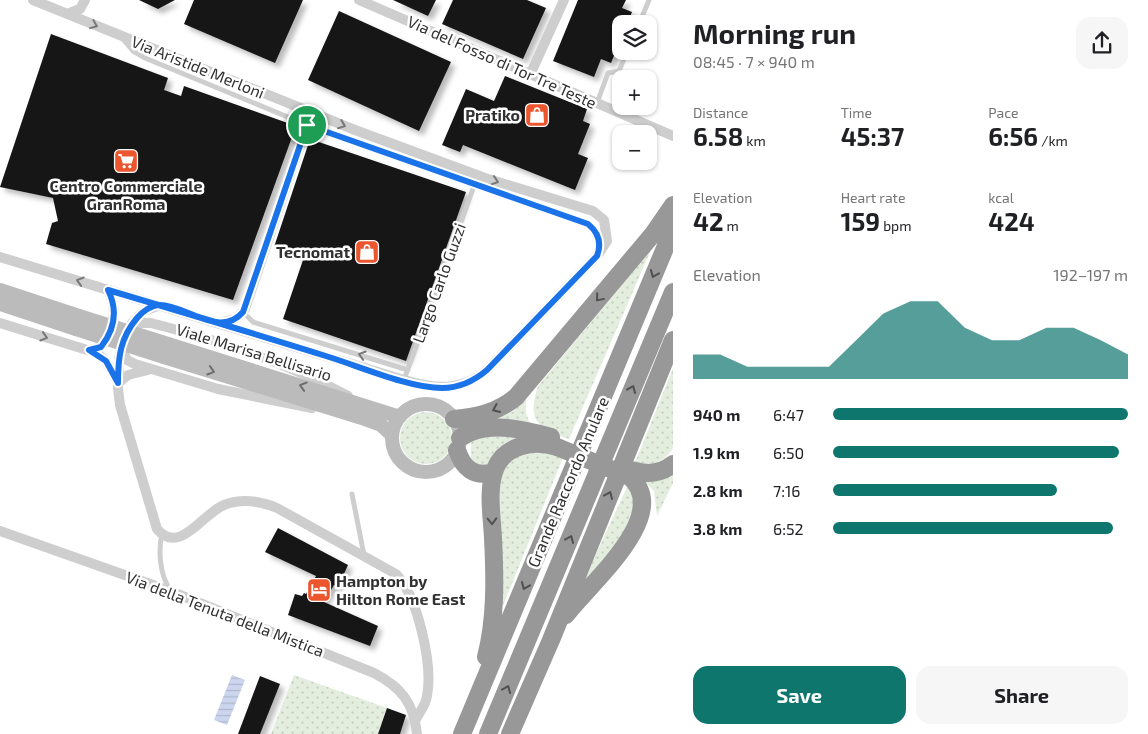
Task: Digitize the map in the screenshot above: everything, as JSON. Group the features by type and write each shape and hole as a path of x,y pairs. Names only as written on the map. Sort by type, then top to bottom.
{"highway":[{"path":"454,419 483,415 502,407 516,397 653,234 673,205"},
{"name":"Grande Raccordo Anulare","path":"462,734 673,229"},
{"name":"Grande Raccordo Anulare","path":"488,734 673,292"},
{"path":"510,734 552,640 673,340"},
{"path":"494,472 483,474 471,472 465,467 459,444 475,430 498,428 522,430 559,443 631,473 650,495 653,512 647,530 626,557 575,603 552,640"},
{"path":"470,716 490,641 493,615 492,500 494,472 504,456 520,446 559,443"},
{"path":"631,473 652,473 665,470 673,464"}],"main road":[{"name":"Viale Marisa Bellisario","path":"0,290 166,351 366,413 400,417"},
{"name":"Viale Marisa Bellisario","path":"0,304 75,319"},
{"path":"429,404 444,410 454,419 459,444 452,459 442,468 430,472 416,470 405,464 396,454 392,435 400,417 412,407 429,404"},
{"name":"Viale Marisa Bellisario","path":"366,413 392,435"}],"street":[{"name":"Via Aristide Merloni","path":"0,257 220,323 312,346 404,380 443,388 455,387 475,379 490,367 606,246 607,228 604,220 593,211 451,166 311,113 33,0"},
{"path":"67,14 77,11 85,0"},
{"name":"Via del Fosso di Tor Tre Teste","path":"359,0 530,76 673,136"},
{"path":"530,76 561,1"},
{"path":"220,323 234,320 243,312 311,113"},
{"path":"0,285 50,302 75,319"},
{"path":"89,350 101,347 110,333 115,311 108,290"},
{"path":"160,305 144,311 126,332 121,347 118,383 120,405 155,525 162,534 170,538 182,537 219,508 240,501 257,502 277,508 393,572 400,578 426,645 430,669 427,699 415,721"},
{"path":"0,323 89,350 106,361 118,383"},
{"name":"Viale Marisa Bellisario","path":"132,324 150,323 277,362 320,380 366,413"},
{"name":"Viale Marisa Bellisario","path":"121,347 129,361 152,370 247,396 366,413"},
{"name":"Viale Marisa Bellisario","path":"118,383 131,373 152,370"},
{"name":"Via della Tenuta della Mistica","path":"0,531 170,591 386,679 407,698 415,721 417,734"}],"lane":[{"path":"643,15 649,0"},
{"name":"Via Aristide Merloni","path":"120,35 133,51 146,58 307,125 474,186 588,224 598,235 600,242 597,256"},
{"path":"596,104 608,73 619,71 623,60"},
{"name":"Largo Carlo Guzzi","path":"404,380 474,186"},
{"path":"243,312 253,322 312,346 408,370"},
{"path":"352,494 364,556"},
{"path":"162,534 161,556 165,582 170,591"}],"green space":[{"path":"651,250 569,439 550,432 538,422 535,416 535,398 538,386"},
{"path":"673,368 673,448 665,458 657,463 635,463"},
{"path":"526,396 526,413 531,427 486,423 514,411"},
{"path":"426,412 436,414 444,420 450,428 452,438 450,448 444,456 436,462 426,464 416,462 408,456 402,448 400,438 402,428 408,420 416,414"},
{"path":"480,434 529,438 486,466 477,465 471,458 471,441"},
{"path":"526,449 564,455 503,606 498,606 497,497 501,469"},
{"path":"673,472 673,483 657,516 654,491 640,477"},
{"path":"627,487 644,506 577,595"},
{"path":"294,675 387,708 378,734 271,734"}],"water":[{"path":"232,675 245,680 227,725 214,720"}],"building":[{"path":"139,0 175,0 158,9"},
{"path":"194,0 303,0 275,63 184,24"},
{"path":"393,0 436,0 428,16"},
{"path":"453,0 527,0 546,8 523,59 442,24"},
{"path":"578,0 626,0 622,8 632,12 631,15 612,15 611,63 601,59 594,77 553,61"},
{"path":"339,11 451,62 419,131 308,80"},
{"path":"51,34 168,78 164,90 181,96 184,86 296,126 233,300 46,244 52,223 58,221 53,198 0,187"},
{"path":"505,76 587,109 583,121 590,124 578,154 588,158 575,190 463,145 460,152 442,145 466,89 494,101"},
{"name":"Tecnomat","path":"310,139 466,192 406,361 283,319 304,257 274,247"},
{"name":"Hampton by Hilton Rome East","path":"278,528 348,565 338,587 334,585 324,602 378,626 370,646 288,615 295,594 302,596 304,593 306,594 316,576 265,552"},
{"path":"260,676 280,684 260,734 238,734"},
{"path":"387,708 406,715 400,734 378,734"}],"place":[{"name":"Pratiko","path":"537,115"},
{"name":"Centro Commerciale GranRoma","path":"126,161"},
{"name":"Tecnomat","path":"367,252"},
{"name":"Hampton by Hilton Rome East","path":"319,590"}],"route":[{"path":"307,125 243,312 234,320 220,323 160,305 144,311 128,328 124,336 119,358 118,383 106,361 97,353 89,350 101,347 110,333 115,306 108,290 160,305 220,323 420,385 449,388 465,384 483,374 597,256 600,242 598,235 588,224 474,186 307,125"}]}
